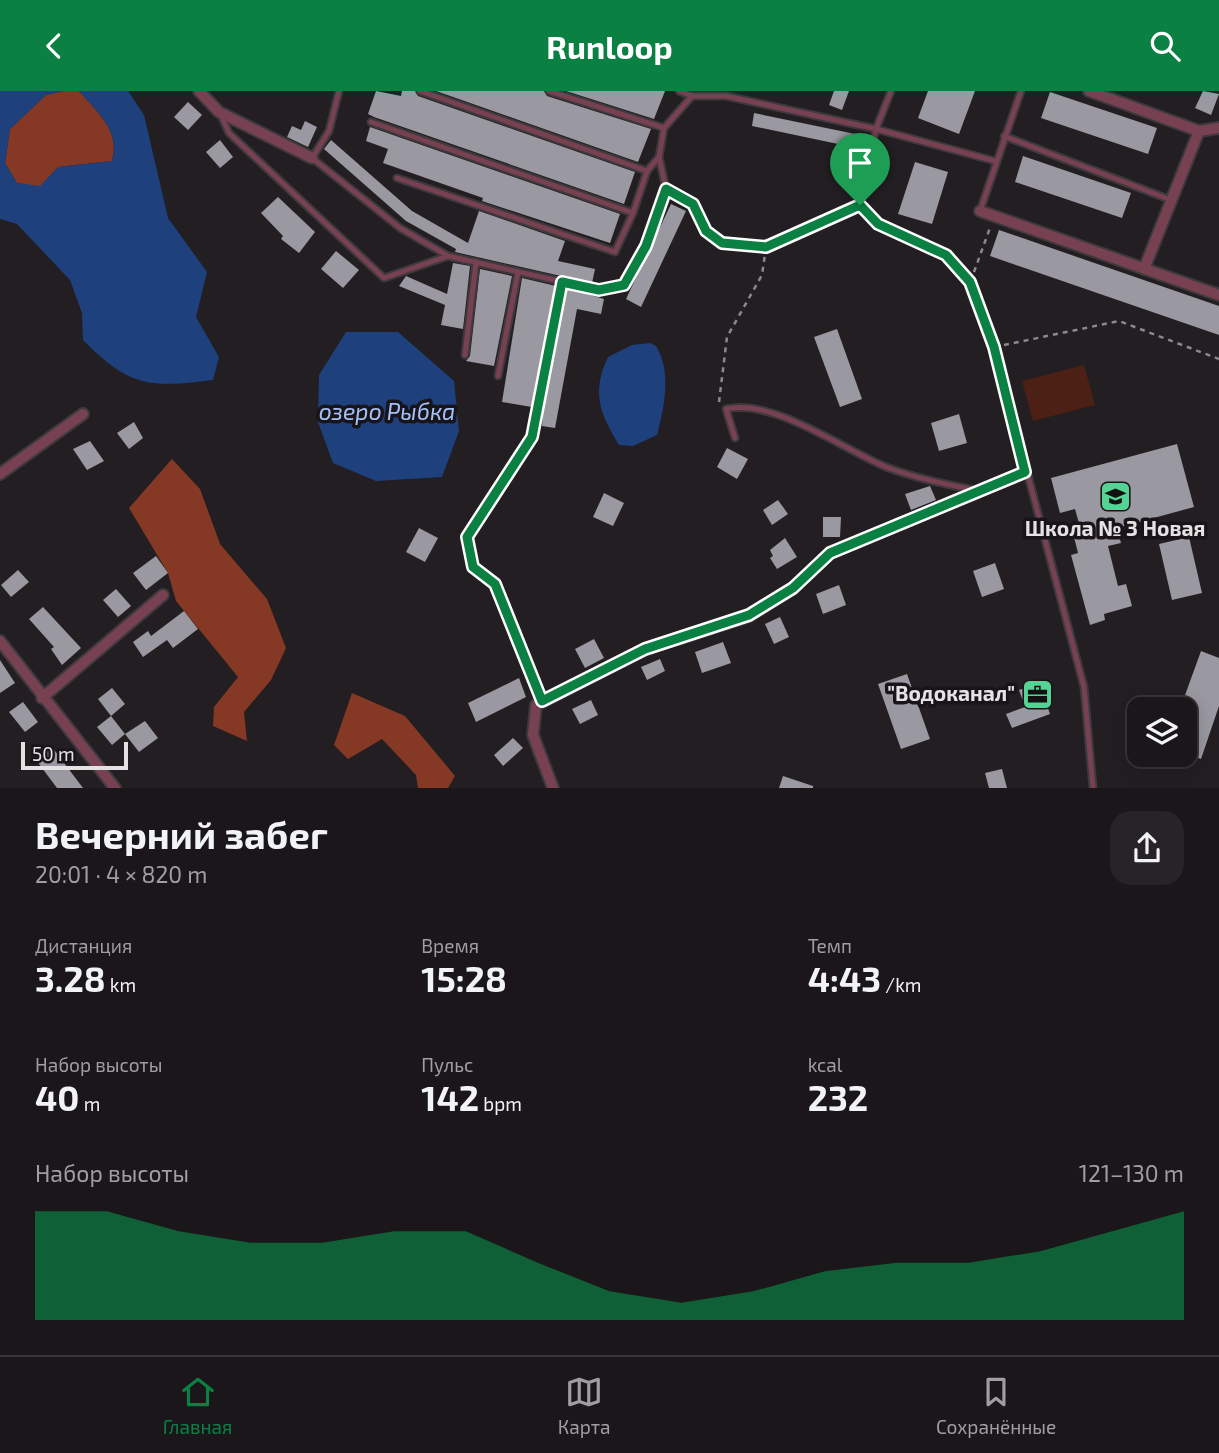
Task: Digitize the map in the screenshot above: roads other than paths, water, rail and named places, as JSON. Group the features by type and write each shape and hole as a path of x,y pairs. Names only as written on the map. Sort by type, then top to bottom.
{"street":[{"path":"199,91 219,112 312,158"},
{"path":"1089,91 1199,131 1219,128"},
{"path":"1144,269 1199,131"},
{"path":"980,211 1219,295"},
{"path":"0,474 83,414"},
{"path":"552,788 533,735 536,705 645,649 749,615 793,588 830,553 1025,472"},
{"path":"42,698 163,595"},
{"path":"0,641 115,788"}],"lane":[{"path":"339,91 329,131 312,158 400,228 448,256 599,290 624,285 646,246 666,189 659,157 664,128 692,96"},
{"path":"419,91 647,171"},
{"path":"549,91 664,128"},
{"path":"679,91 692,96 726,96 876,129 995,161"},
{"path":"891,91 876,129 860,205 878,224 946,255 970,282 994,347 1084,687 1093,787 1102,788"},
{"path":"980,211 1021,91"},
{"path":"219,112 229,133 384,278 448,256"},
{"path":"371,122 633,213"},
{"path":"1004,136 1173,201"},
{"path":"397,179 615,252 633,213 647,171 659,157"},
{"path":"465,355 476,262"},
{"path":"498,376 519,272"},
{"path":"532,437 562,282"},
{"path":"735,438 726,409 743,405 777,413 887,467 925,480 978,491"},
{"path":"473,567 495,584 542,701"}],"water":[{"path":"0,91 64,91 46,95 10,129 5,163 17,183 40,186 58,167 112,161 114,150 110,131 100,114 79,91 128,91 144,115 168,218 207,272 196,317 219,357 213,380 172,384 141,381 114,367 83,340 82,313 70,280 17,224 0,219"},
{"name":"озеро Рыбка","path":"346,332 398,332 454,381 459,431 442,477 376,481 333,463 318,422 319,375"},
{"path":"650,343 656,346 661,356 665,378 664,402 657,435 633,446 619,445 600,403 603,370 608,357 632,345"}],"place":[{"name":"Школа № 3 Новая","path":"1115,497"},
{"name":"\"Водоканал\"","path":"1038,694"}]}
